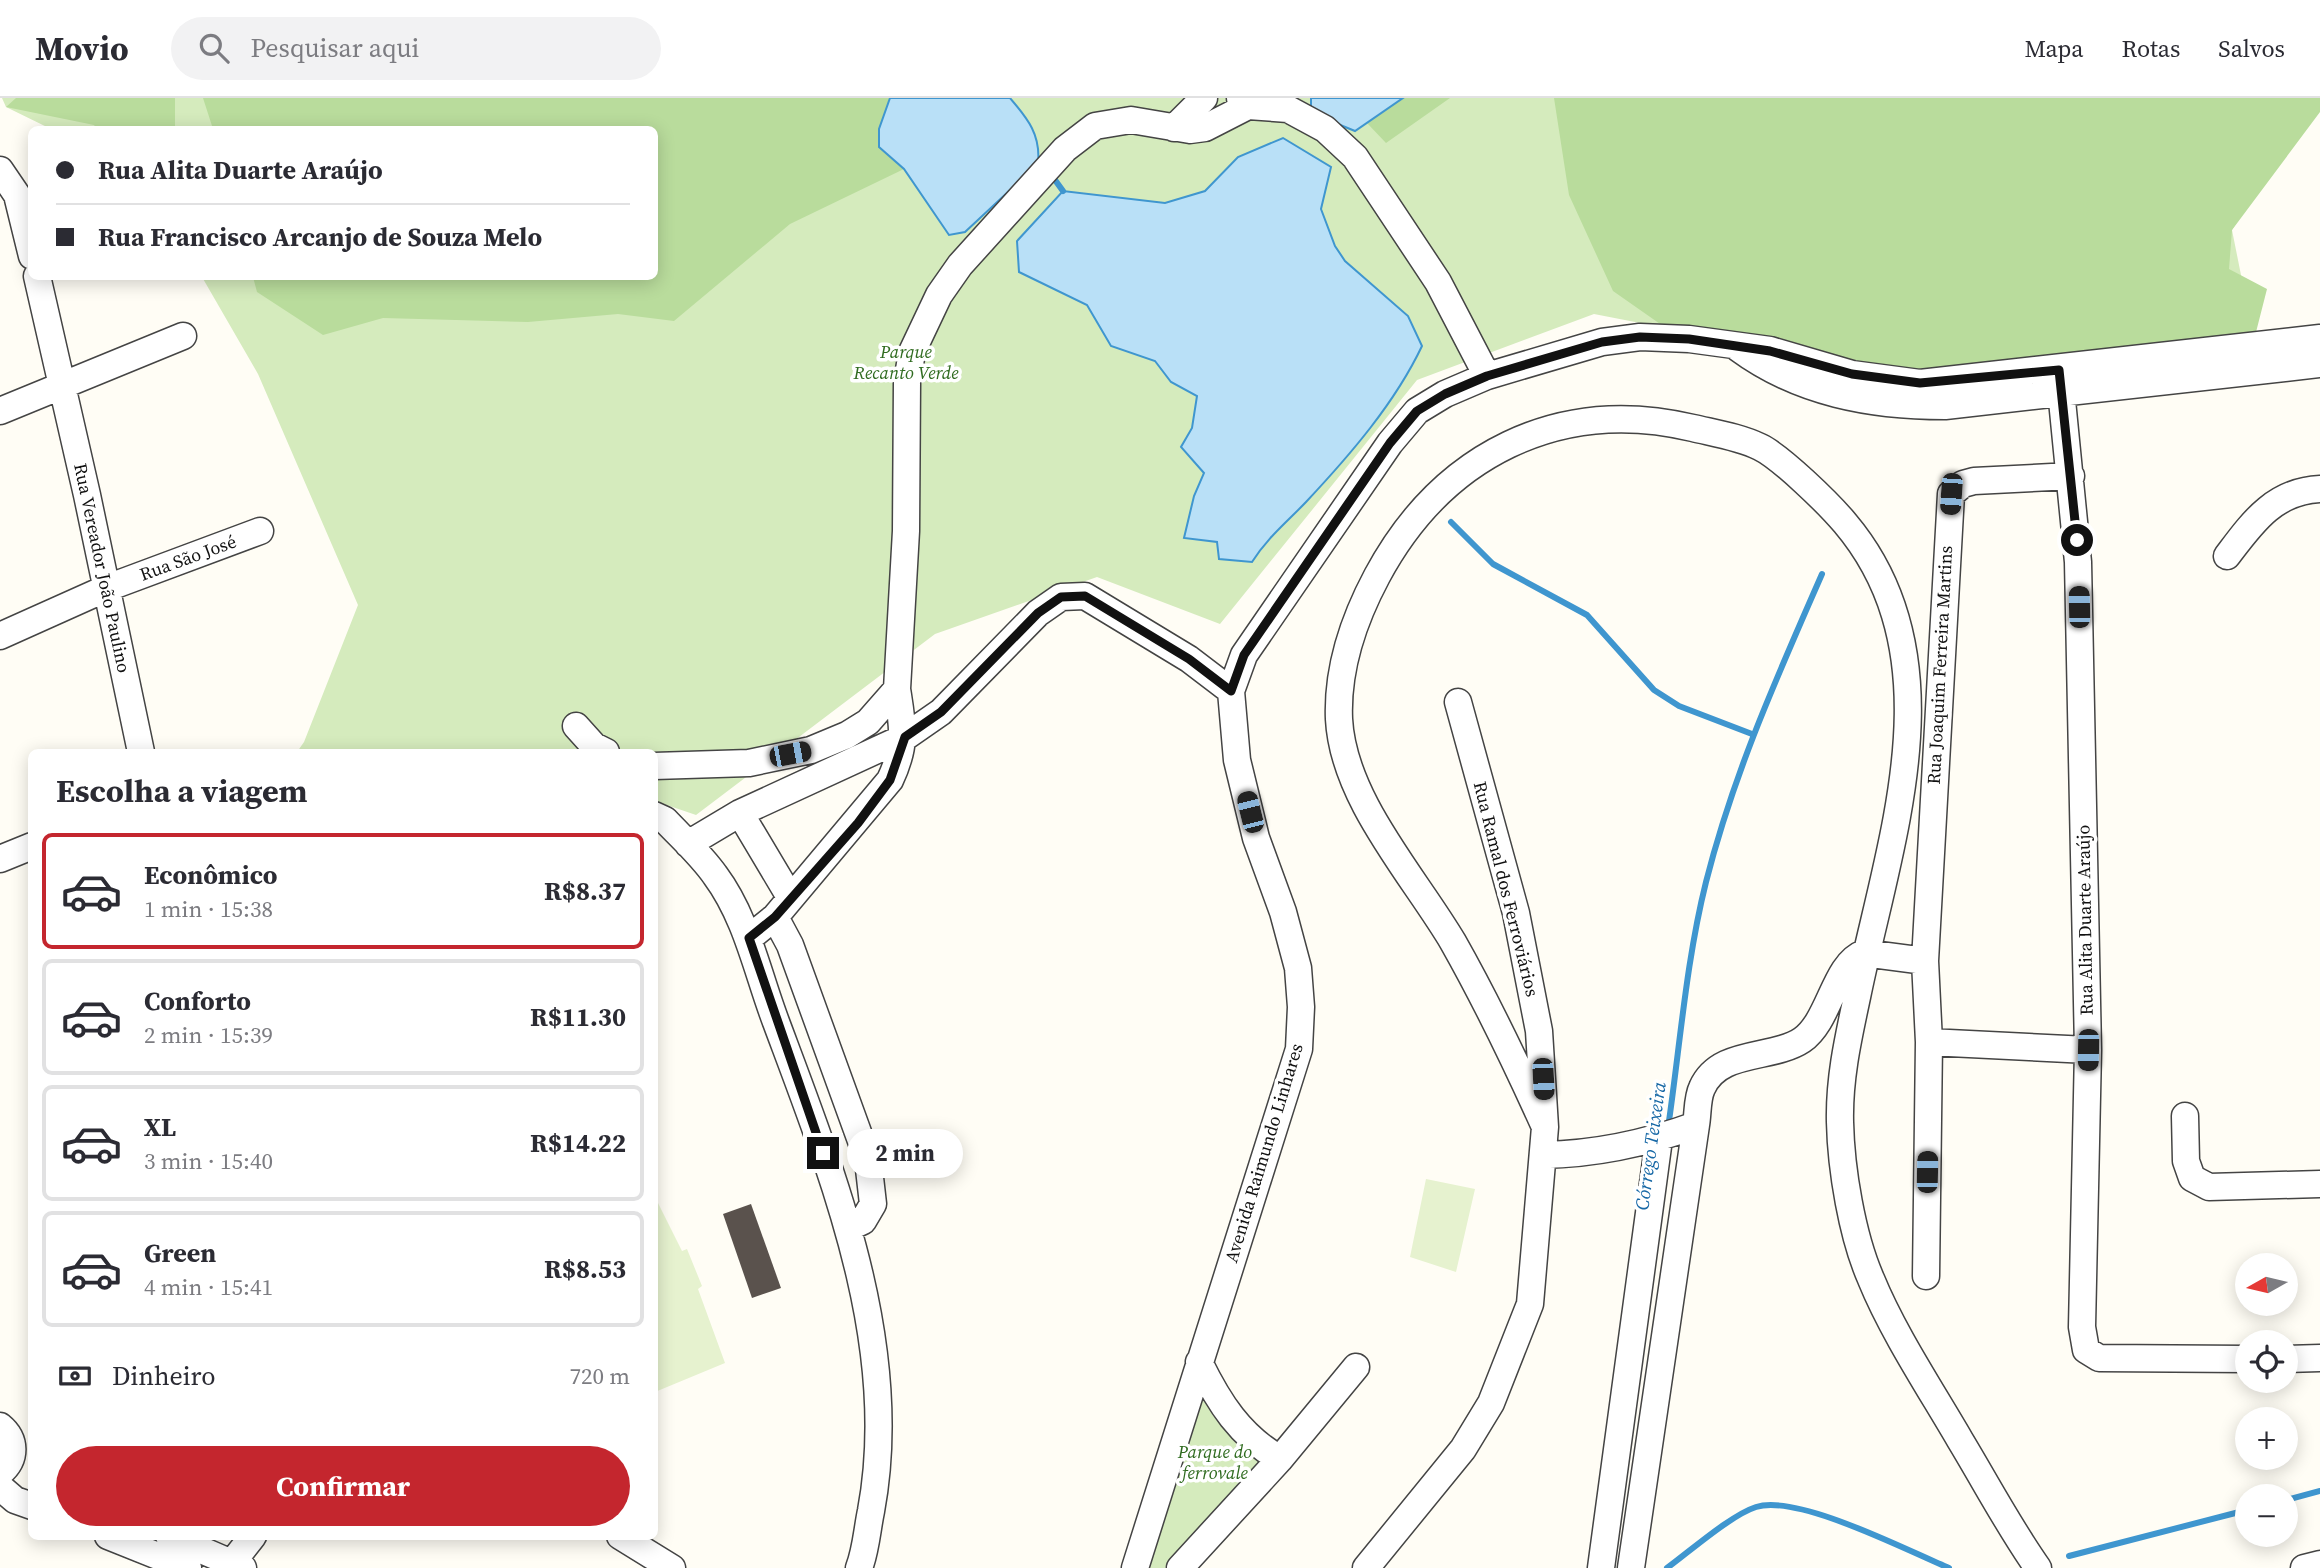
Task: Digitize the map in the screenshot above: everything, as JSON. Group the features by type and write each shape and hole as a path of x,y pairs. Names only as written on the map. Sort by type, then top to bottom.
{"street":[{"path":"1174,128 1204,98"},
{"path":"749,938 783,907 858,823 890,780 905,737 897,689 906,531 907,382 912,352 922,325 960,265 1079,136 1095,126 1114,121 1131,120 1174,128 1205,128 1244,102 1289,109 1325,129 1354,156 1438,282 1487,376"},
{"path":"0,170 17,195 28,240"},
{"name":"Rua Vereador João Paulino","path":"38,280 140,749"},
{"path":"0,411 183,336"},
{"name":"Avenida Raimundo Linhares","path":"1135,1568 1299,1049 1301,1007 1298,968 1283,912 1256,838 1237,760 1231,691 1244,655 1390,443 1417,411 1445,394 1487,376 1602,342 1640,337 1689,339 1770,351 1852,374 1920,383 2061,382 2320,364"},
{"name":"Avenida Raimundo Linhares","path":"2061,382 2320,338"},
{"name":"Rua Alita Duarte Araújo","path":"2061,382 2078,562 2088,1050 2082,1327 2086,1350 2099,1358 2235,1359"},
{"path":"1545,1127 1457,950 1365,801 1346,760 1339,722 1341,685 1358,614 1396,542 1443,489 1470,464 1494,451 1573,423 1612,418 1663,421 1762,447 1844,522 1883,577 1903,637 1909,709 1907,749 1892,839 1841,1074 1840,1127 1853,1223 1870,1279 1933,1394 2038,1568"},
{"name":"Rua Joaquim Ferreira Martins","path":"1926,1276 1928,1042 1925,961 1951,494 1963,484 1975,481 2071,476"},
{"path":"2227,556 2258,516 2278,499 2306,489 2320,489"},
{"name":"Rua São José","path":"0,636 107,588 260,531"},
{"path":"688,844 740,813 905,737 941,712 1038,613 1061,597 1085,596 1189,659 1231,691"},
{"path":"658,766 749,763 811,750 847,735 868,722 897,689"},
{"name":"Rua Ramal dos Ferroviários","path":"1366,1568 1463,1449 1491,1403 1530,1304 1545,1127 1532,986 1516,913 1458,702"},
{"path":"576,726 600,749"},
{"path":"740,813 783,907 790,945 868,1160 873,1204 863,1221 848,1228"},
{"path":"658,817 665,820 716,875 749,938 807,1110 840,1195 875,1363 879,1466 859,1568"},
{"path":"0,859 28,848"},
{"path":"1631,1568 1702,1088 1714,1072 1728,1063 1802,1040 1822,1017 1852,961 1866,954 1925,961"},
{"path":"1928,1042 2088,1050"},
{"path":"792,1065 828,1050"},
{"path":"807,1110 844,1095"},
{"path":"2185,1116 2186,1161 2192,1178 2200,1183 2209,1187 2320,1184"},
{"path":"1543,1155 1579,1154 1659,1139 1696,1125"},
{"path":"1601,1568 1659,1139"},
{"path":"2298,1359 2320,1358"},
{"path":"1199,1362 1232,1421 1261,1448 1280,1459"},
{"path":"1180,1568 1280,1459 1356,1367"},
{"path":"0,1487 15,1500 28,1505"},
{"path":"118,1540 188,1568"},
{"path":"178,1540 237,1566 251,1540"},
{"path":"626,1540 671,1568"},
{"path":"2304,1568 2320,1564"}],"green space":[{"name":"Parque Recanto Verde","path":"2,98 2314,98 2232,230 2254,340 1922,378 1594,314 1417,380 1220,624 1097,577 935,634 696,815 658,802 658,749 299,749 358,605 258,374 204,280 658,280 658,126 45,126 6,107"},
{"path":"16,98 175,98 175,126 95,126 6,107"},
{"path":"203,98 890,98 879,147 904,169 790,224 674,321 618,314 528,322 383,318 323,335 257,292 254,280 658,280 658,126 212,126"},
{"path":"1403,98 1450,98 1386,143 1367,123"},
{"path":"1554,98 2320,98 2320,112 2232,230 2229,269 2267,289 2254,340 1935,381 1663,326 1613,291 1569,195"},
{"path":"1426,1179 1475,1189 1456,1272 1410,1257"},
{"path":"658,1203 682,1251 687,1249 702,1286 698,1289 725,1363 658,1391"},
{"name":"Parque do ferrovale","path":"1198,1383 1263,1464 1165,1568 1148,1568"}],"water":[{"path":"890,98 1010,98 1032,128 1037,144 1038,164 965,232 949,235 904,169 879,147 879,129"},
{"path":"1311,98 1403,98 1355,131 1311,113"},
{"path":"1283,138 1331,167 1321,209 1335,246 1345,261 1408,316 1422,346 1399,388 1370,428 1252,562 1219,559 1217,542 1184,538 1194,496 1204,473 1181,447 1192,428 1197,396 1171,382 1155,361 1111,346 1087,305 1019,272 1017,241 1063,191 1165,203 1205,191 1238,157"}],"building":[{"path":"751,1204 781,1288 752,1298 723,1214"}],"waterway":[{"path":"1055,180 1063,191"},
{"name":"Córrego Teixeira","path":"1451,522 1493,564 1587,615 1654,690 1679,706 1752,734"},
{"name":"Córrego Teixeira","path":"1668,1128 1693,943 1717,841 1743,763 1822,574"},
{"path":"2298,1497 2320,1491"},
{"path":"1667,1568 1710,1534 1746,1511 1775,1505 1824,1516 1852,1526 1949,1568"},
{"path":"2069,1556 2235,1513"}],"route":[{"path":"823,1153 749,938 775,917 858,823 890,780 900,760 905,737 941,712 1038,613 1061,597 1085,596 1189,659 1231,691 1244,655 1390,443 1417,411 1445,394 1529,362 1602,342 1640,337 1689,339 1770,351 1852,374 1920,383 2059,370 2077,540"}]}
